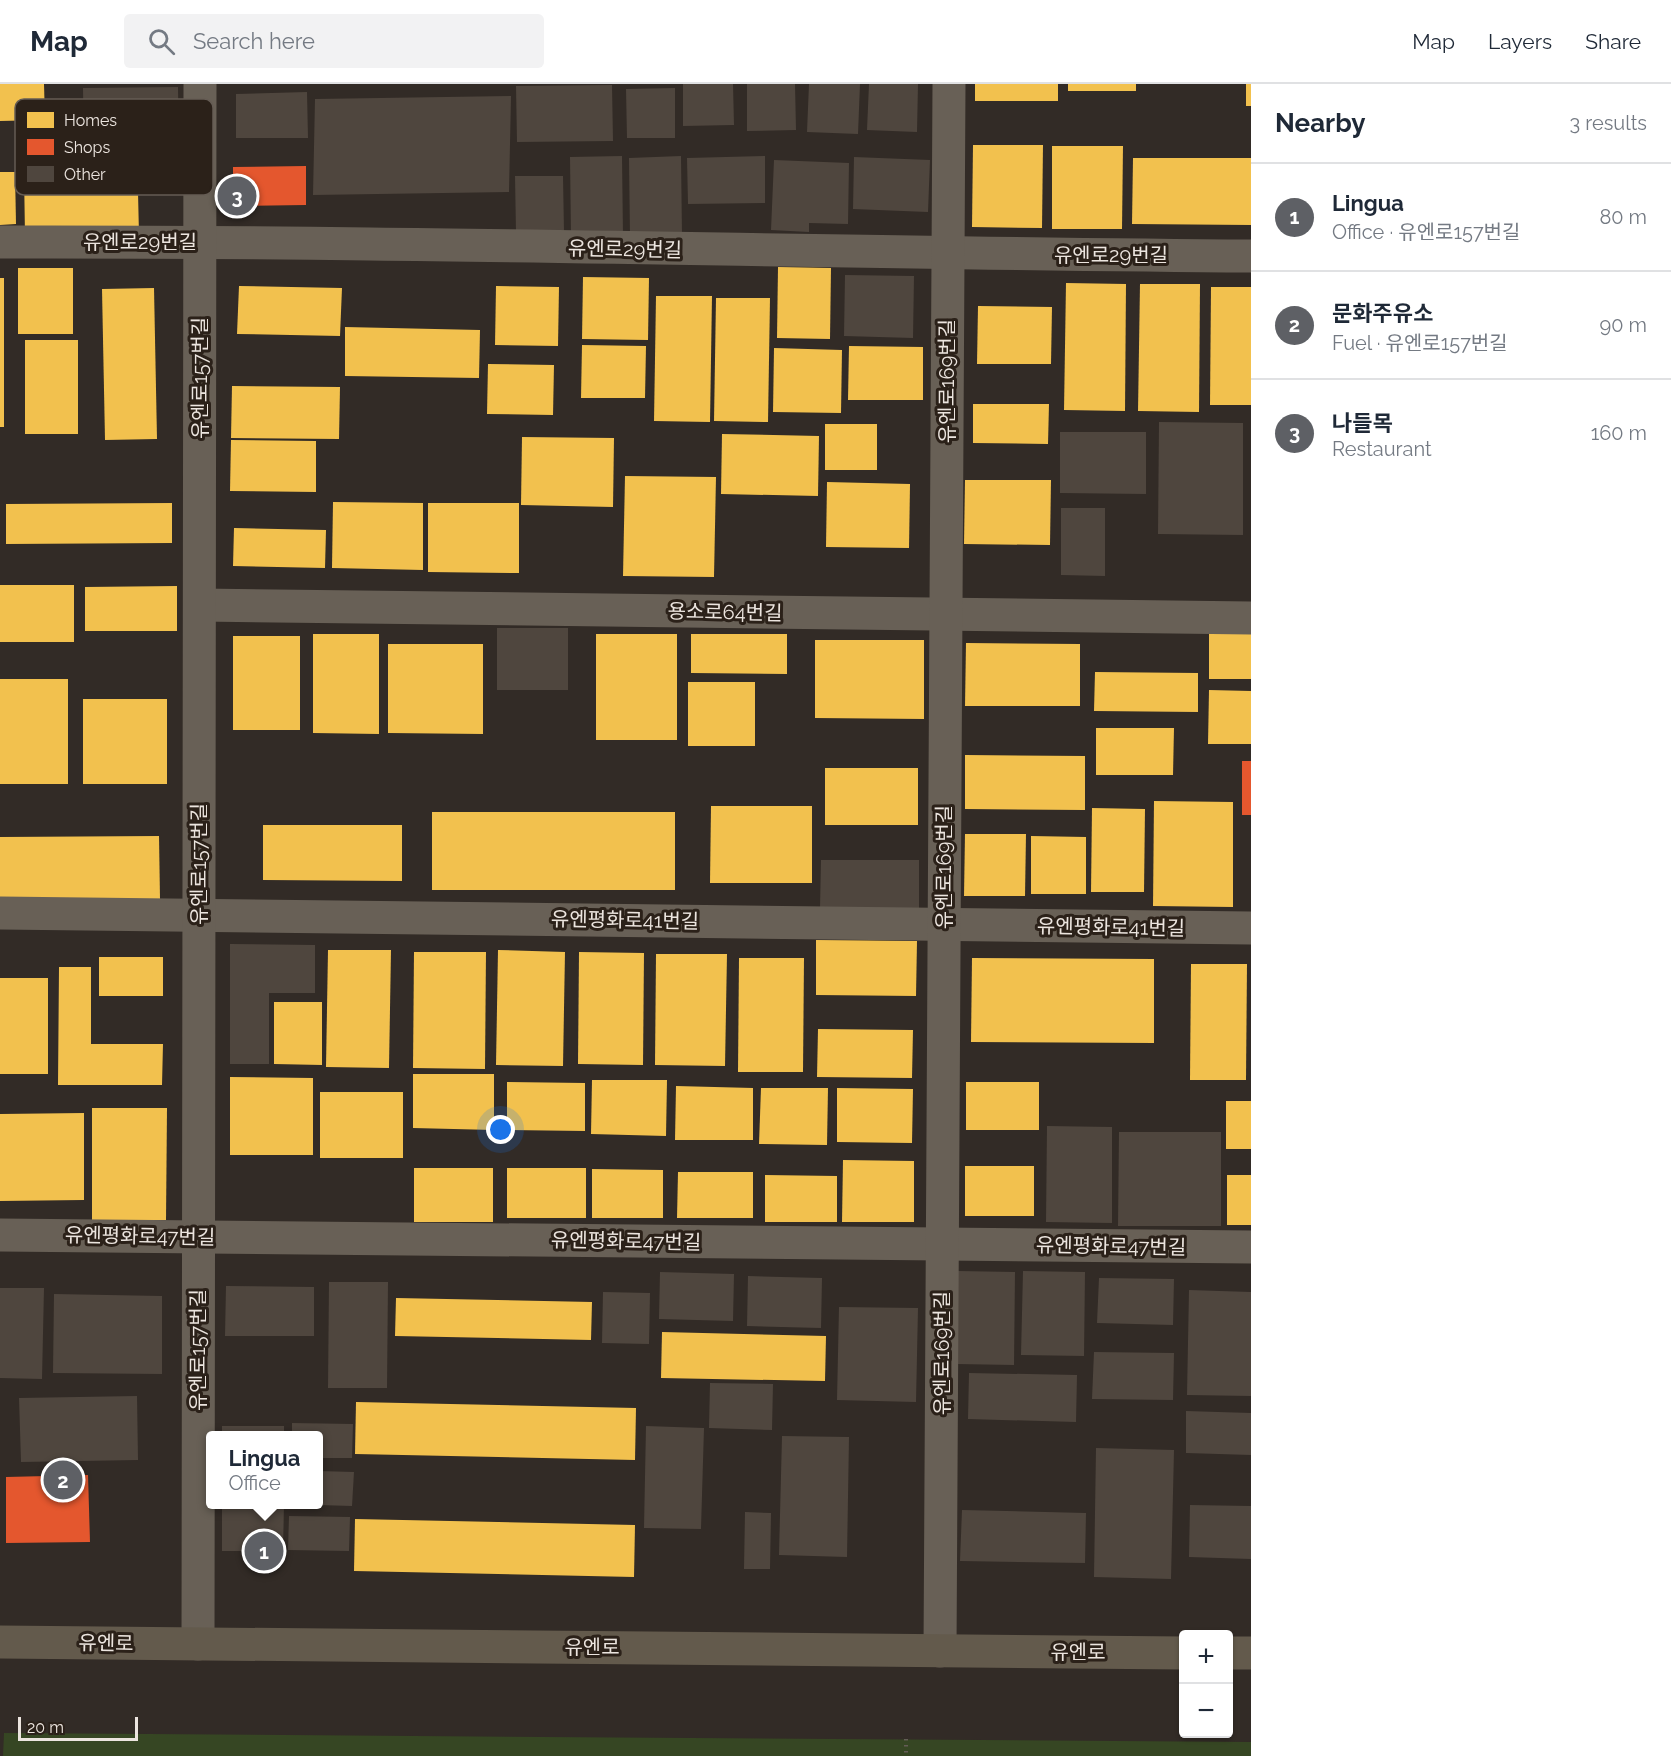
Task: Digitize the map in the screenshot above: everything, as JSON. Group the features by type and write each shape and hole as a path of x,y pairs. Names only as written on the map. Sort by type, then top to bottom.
{"main road":[{"name":"유엔로","path":"0,1642 1179,1653"},
{"path":"1233,1653 1251,1653"}],"street":[{"name":"유엔로169번길","path":"940,1650 949,84"},
{"name":"유엔로157번길","path":"198,1644 200,195"},
{"name":"유엔로29번길","path":"0,242 200,242 948,254 1251,256"},
{"name":"용소로64번길","path":"200,605 1251,618"},
{"name":"유엔평화로41번길","path":"0,913 1251,928"},
{"name":"유엔평화로47번길","path":"0,1234 1251,1247"}],"path":[{"path":"906,1739 906,1756"}],"green space":[{"path":"4,1733 1251,1742 1251,1756 3,1756"}],"building: Homes":[{"path":"0,84 44,84 44,99 15,99 15,121 0,121"},
{"path":"975,84 1058,84 1058,101 975,101"},
{"path":"1068,84 1136,84 1136,91 1068,91"},
{"path":"1246,84 1251,84 1251,106 1246,106"},
{"path":"973,145 1043,145 1042,228 972,227"},
{"path":"1052,146 1123,146 1122,229 1052,229"},
{"path":"1133,158 1251,158 1251,225 1132,224"},
{"path":"0,172 15,172 16,224 0,225"},
{"path":"24,195 138,195 139,235 25,236"},
{"path":"778,267 831,268 830,339 777,338"},
{"path":"18,268 73,268 73,334 18,334"},
{"path":"583,277 649,278 648,340 582,339"},
{"path":"0,278 4,278 4,427 0,427"},
{"path":"1066,283 1126,284 1125,411 1064,410"},
{"path":"1140,284 1200,284 1199,412 1138,411"},
{"path":"239,286 342,288 340,336 237,334"},
{"path":"496,286 559,287 558,346 495,345"},
{"path":"1211,287 1251,287 1251,405 1210,405"},
{"path":"154,288 157,439 105,440 102,289"},
{"path":"656,296 712,296 710,422 654,421"},
{"path":"716,298 770,298 768,422 714,421"},
{"path":"978,306 1052,307 1051,364 977,364"},
{"path":"345,327 480,330 479,378 345,376"},
{"path":"25,340 78,340 78,434 25,434"},
{"path":"582,345 646,346 645,398 581,398"},
{"path":"849,346 923,347 923,400 848,400"},
{"path":"774,348 842,350 841,413 773,412"},
{"path":"488,364 554,365 553,415 487,414"},
{"path":"232,386 340,387 339,439 231,438"},
{"path":"973,404 1049,404 1048,444 973,443"},
{"path":"825,424 877,424 877,470 825,470"},
{"path":"722,434 819,436 818,496 721,494"},
{"path":"522,437 614,438 613,507 521,505"},
{"path":"231,440 316,441 316,492 230,491"},
{"path":"625,476 716,477 714,577 623,576"},
{"path":"965,480 1051,480 1050,545 964,544"},
{"path":"827,482 910,484 909,548 826,547"},
{"path":"333,502 423,503 423,570 332,568"},
{"path":"172,503 172,543 6,544 6,504"},
{"path":"428,503 519,503 519,573 428,572"},
{"path":"234,528 326,530 325,568 233,566"},
{"path":"0,585 74,585 74,642 0,642"},
{"path":"177,586 177,631 85,631 85,587"},
{"path":"1209,631 1251,631 1251,679 1209,679"},
{"path":"313,634 379,634 379,734 313,733"},
{"path":"596,634 677,634 677,740 596,740"},
{"path":"691,634 787,634 787,674 691,673"},
{"path":"233,636 300,636 300,730 233,730"},
{"path":"815,640 924,640 924,719 815,718"},
{"path":"966,643 1080,644 1080,706 965,706"},
{"path":"388,644 483,644 483,734 388,733"},
{"path":"1095,672 1198,673 1198,712 1094,711"},
{"path":"0,679 68,679 68,784 0,784"},
{"path":"688,682 755,682 755,746 688,746"},
{"path":"1209,690 1251,691 1251,744 1208,744"},
{"path":"83,699 167,699 167,784 83,784"},
{"path":"1096,728 1174,728 1173,775 1096,775"},
{"path":"965,755 1085,756 1085,810 965,809"},
{"path":"825,768 918,768 918,825 825,825"},
{"path":"1154,801 1233,802 1233,907 1153,906"},
{"path":"711,806 812,806 812,883 710,883"},
{"path":"1092,808 1145,809 1144,892 1091,892"},
{"path":"432,812 675,812 675,890 432,890"},
{"path":"263,825 402,825 402,881 263,880"},
{"path":"965,834 1026,834 1025,896 964,896"},
{"path":"159,836 160,899 0,899 0,837"},
{"path":"1031,836 1086,837 1086,894 1031,894"},
{"path":"816,940 917,941 916,996 816,995"},
{"path":"328,950 391,950 389,1068 326,1067"},
{"path":"498,950 565,952 563,1066 496,1065"},
{"path":"414,952 486,952 485,1069 413,1068"},
{"path":"579,952 644,953 643,1065 578,1064"},
{"path":"656,954 727,954 725,1066 655,1065"},
{"path":"99,957 163,957 163,996 99,996"},
{"path":"739,958 804,958 803,1072 738,1072"},
{"path":"972,958 1154,959 1154,1043 971,1042"},
{"path":"1191,964 1247,964 1246,1080 1190,1080"},
{"path":"59,967 91,967 91,1044 163,1044 162,1085 58,1085"},
{"path":"0,978 48,978 48,1074 0,1074"},
{"path":"274,1002 322,1002 322,1065 274,1064"},
{"path":"818,1029 913,1030 912,1078 817,1077"},
{"path":"413,1074 494,1074 494,1130 413,1128"},
{"path":"230,1077 313,1078 313,1155 230,1155"},
{"path":"592,1080 667,1080 666,1136 591,1134"},
{"path":"507,1082 585,1083 585,1131 507,1130"},
{"path":"966,1082 1039,1082 1039,1130 966,1130"},
{"path":"676,1086 753,1088 753,1140 675,1140"},
{"path":"761,1088 828,1088 827,1145 759,1144"},
{"path":"837,1088 913,1089 912,1143 837,1142"},
{"path":"320,1092 403,1092 403,1158 320,1158"},
{"path":"1226,1101 1251,1101 1251,1149 1226,1149"},
{"path":"92,1108 167,1108 166,1220 92,1220"},
{"path":"84,1113 84,1200 0,1201 0,1114"},
{"path":"843,1160 914,1161 914,1222 842,1222"},
{"path":"965,1166 1034,1166 1034,1216 965,1216"},
{"path":"414,1168 493,1168 493,1222 414,1222"},
{"path":"507,1168 586,1168 586,1218 507,1218"},
{"path":"592,1169 663,1170 663,1218 592,1218"},
{"path":"678,1172 753,1172 753,1218 677,1218"},
{"path":"765,1175 837,1176 837,1222 765,1222"},
{"path":"1227,1175 1251,1175 1251,1225 1227,1225"},
{"path":"396,1298 592,1302 591,1340 395,1336"},
{"path":"662,1332 826,1336 825,1381 661,1378"},
{"path":"356,1402 636,1408 635,1460 355,1454"},
{"path":"355,1519 635,1525 634,1577 354,1571"}],"building: Shops":[{"path":"306,166 306,205 233,206 233,167"},
{"path":"1242,761 1251,761 1251,815 1242,815"},
{"path":"88,1475 90,1542 6,1543 6,1477"}],"building: Other":[{"path":"683,84 733,84 734,125 683,126"},
{"path":"747,84 795,84 796,130 747,131"},
{"path":"809,84 860,84 858,134 807,132"},
{"path":"869,84 918,84 917,132 867,130"},
{"path":"612,85 613,141 517,142 516,86"},
{"path":"178,87 178,99 83,99 83,88"},
{"path":"675,88 675,138 627,138 626,89"},
{"path":"307,92 308,138 236,138 236,94"},
{"path":"511,96 509,192 313,195 315,99"},
{"path":"622,156 623,236 571,237 570,157"},
{"path":"681,156 682,236 630,237 629,158"},
{"path":"765,156 765,203 688,204 687,158"},
{"path":"854,157 930,160 928,212 853,209"},
{"path":"774,160 849,163 848,224 809,223 809,232 771,230"},
{"path":"515,176 563,176 564,232 516,233"},
{"path":"845,275 914,276 913,338 844,336"},
{"path":"1159,422 1243,423 1243,535 1158,534"},
{"path":"1060,432 1146,432 1146,494 1060,493"},
{"path":"1061,508 1105,508 1105,576 1061,575"},
{"path":"497,628 568,628 568,690 497,690"},
{"path":"821,860 919,860 919,908 820,908"},
{"path":"230,944 315,945 315,993 269,993 269,1064 230,1064"},
{"path":"1047,1126 1112,1127 1112,1223 1046,1222"},
{"path":"1119,1132 1221,1132 1221,1226 1118,1226"},
{"path":"958,1271 1015,1272 1014,1365 956,1364"},
{"path":"1023,1271 1085,1272 1084,1356 1021,1355"},
{"path":"660,1272 734,1274 733,1321 659,1319"},
{"path":"748,1276 822,1278 821,1328 747,1326"},
{"path":"1099,1278 1174,1279 1173,1325 1097,1323"},
{"path":"329,1282 388,1282 387,1388 328,1388"},
{"path":"226,1286 314,1287 314,1336 225,1336"},
{"path":"0,1288 44,1288 42,1379 0,1378"},
{"path":"1189,1290 1251,1292 1251,1396 1187,1395"},
{"path":"603,1292 650,1293 649,1344 602,1343"},
{"path":"54,1294 162,1296 162,1374 53,1373"},
{"path":"839,1307 918,1308 916,1402 837,1400"},
{"path":"1094,1352 1174,1353 1173,1400 1092,1399"},
{"path":"969,1373 1077,1375 1076,1422 968,1419"},
{"path":"710,1383 773,1384 772,1430 709,1428"},
{"path":"137,1396 138,1460 21,1462 19,1398"},
{"path":"1186,1411 1251,1413 1251,1455 1186,1453"},
{"path":"292,1423 353,1424 352,1458 323,1458 323,1431 292,1431"},
{"path":"222,1426 284,1426 284,1431 222,1431"},
{"path":"646,1426 704,1428 701,1529 644,1528"},
{"path":"782,1436 849,1437 847,1557 779,1555"},
{"path":"1096,1448 1174,1450 1171,1579 1094,1577"},
{"path":"323,1471 354,1472 352,1506 323,1505"},
{"path":"1190,1505 1251,1506 1251,1559 1189,1557"},
{"path":"222,1509 284,1509 283,1551 222,1551"},
{"path":"962,1510 1086,1513 1085,1563 960,1561"},
{"path":"745,1512 771,1513 770,1569 744,1569"},
{"path":"289,1516 350,1517 349,1551 288,1550"}],"place":[{"name":"나들목","path":"237,196"},
{"name":"문화주유소","path":"63,1480"},
{"name":"Lingua","path":"264,1551"}]}
